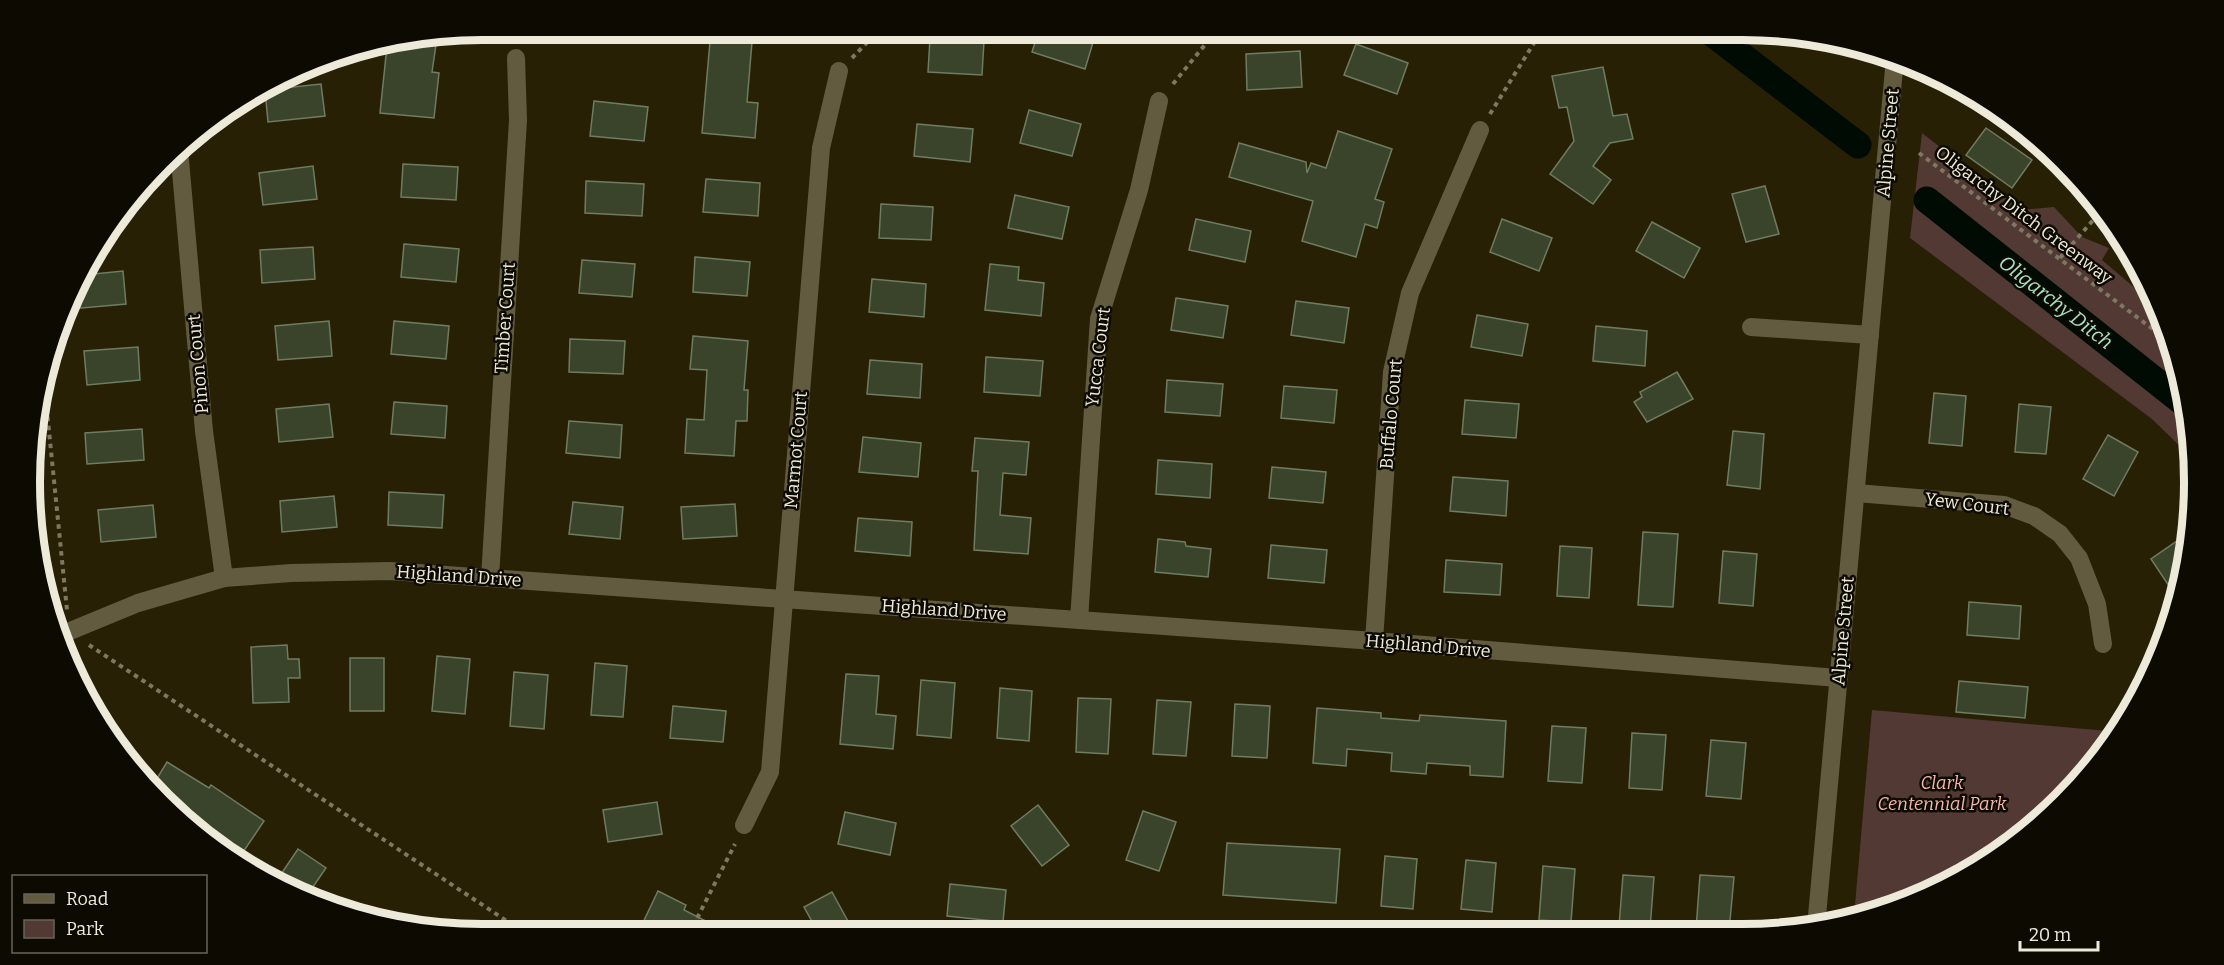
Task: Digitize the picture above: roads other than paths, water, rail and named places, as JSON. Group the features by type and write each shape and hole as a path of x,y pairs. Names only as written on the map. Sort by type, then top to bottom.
{"street":[{"name":"Timber Court","path":"490,578 493,497 518,120 516,58"},
{"name":"Alpine Street","path":"1817,918 1894,68"},
{"name":"Marmot Court","path":"744,825 770,772 820,148 839,71"},
{"name":"Yucca Court","path":"1079,620 1099,319 1139,190 1159,101"},
{"name":"Buffalo Court","path":"1374,641 1392,372 1410,293 1480,130"},
{"name":"Pinon Court","path":"180,160 204,431 224,578"},
{"path":"1751,327 1870,335"},
{"name":"Yew Court","path":"1856,492 2004,505 2034,516 2060,534 2079,558 2097,604 2103,644"},
{"name":"Highland Drive","path":"67,632 138,603 224,578 291,573 390,572 1374,641 1838,678"}],"waterway":[{"name":"Oligarchy Ditch","path":"1721,40 1858,145"},
{"name":"Oligarchy Ditch","path":"1927,200 2175,396"}],"park label":[{"name":"Clark Centennial Park","path":"1942,793"}]}
